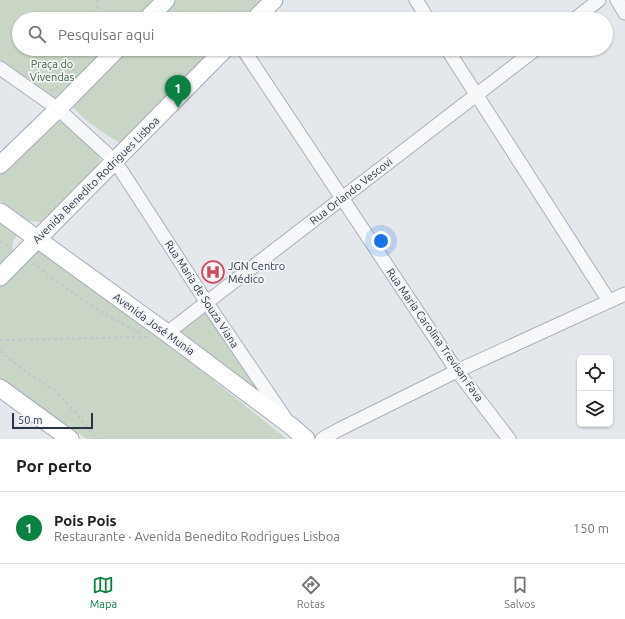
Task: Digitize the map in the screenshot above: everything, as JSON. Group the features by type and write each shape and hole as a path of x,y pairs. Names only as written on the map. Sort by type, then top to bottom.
{"main road":[{"path":"154,12 166,0"},
{"path":"262,12 274,0"},
{"path":"0,165 110,56"},
{"name":"Avenida Benedito Rodrigues Lisboa","path":"0,277 219,56"},
{"name":"Avenida José Munia","path":"0,212 167,333 306,439"},
{"path":"0,388 70,439"}],"street":[{"path":"416,0 424,12"},
{"path":"584,12 599,0"},
{"path":"617,0 625,13"},
{"name":"Rua Maria Carolina Trevisan Fava","path":"248,56 457,371 509,439"},
{"path":"451,56 610,301"},
{"name":"Rua Orlando Vescovi","path":"167,333 527,56"},
{"name":"Rua Maria de Souza Viana","path":"0,68 58,109 115,161 207,303 290,426"},
{"path":"322,439 457,371 625,294"}],"path":[{"path":"98,0 98,12"},
{"path":"39,84 33,80 52,79 67,74 78,68 74,73"},
{"path":"45,89 53,90 66,82"},
{"path":"0,241 86,302 120,322 150,337 0,340"},
{"path":"0,351 26,372 56,391 98,439"}],"green space":[{"name":"Praça do Vivendas","path":"0,0 154,0 142,12 12,12 12,56 98,56 55,99 0,60"},
{"path":"171,0 265,0 253,12 159,12"},
{"path":"115,56 209,56 121,144 89,122 73,107 76,95"},
{"path":"59,121 66,124 99,155 100,160 96,167 41,222 29,221 0,201 0,174 49,124"},
{"path":"0,223 17,234 13,242 12,253 0,264"},
{"path":"38,247 163,340 287,439 87,439 0,378 0,285"},
{"path":"206,310 267,401 178,332"}],"place":[{"name":"Pois Pois","path":"178,108"},
{"name":"JGN Centro Médico","path":"213,272"}]}
